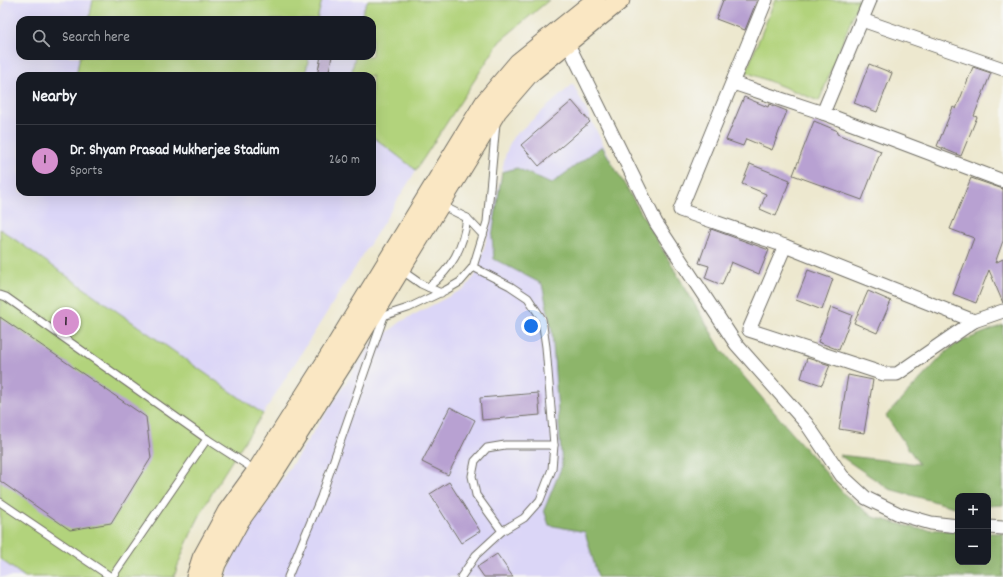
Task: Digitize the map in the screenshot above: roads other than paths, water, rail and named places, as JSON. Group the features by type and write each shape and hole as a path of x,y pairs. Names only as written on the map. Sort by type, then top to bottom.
{"main road":[{"path":"196,577 202,558 227,512 265,466 378,317 484,102 518,63 596,0"},
{"path":"212,577 216,564 240,520 265,466 434,201 497,111 529,74 620,0"}],"street":[{"path":"766,0 680,210 785,246 974,321"},
{"path":"823,113 870,0"},
{"path":"862,20 1003,69"},
{"path":"567,42 656,223 736,344 806,423 842,476 866,498 899,514 931,523 955,526"},
{"path":"733,83 823,113 1003,180"},
{"path":"785,246 750,330 884,374 898,374 974,321 1003,311"},
{"path":"991,527 1003,528"}],"lane":[{"path":"288,577 321,496 378,317 408,308 441,293 460,282 473,267 487,222 497,111"},
{"path":"434,201 467,218 483,235"},
{"path":"428,287 445,273 452,263 464,237 467,218"},
{"path":"461,577 476,555 502,531 524,518 540,500 552,469 554,445 546,346 542,319 528,298 510,286 473,267"},
{"path":"401,270 428,287 441,293"},
{"path":"0,295 6,297 207,439 265,466"},
{"path":"0,502 111,577 207,439"},
{"path":"502,531 476,494 472,476 475,461 487,448 505,445 554,445"}],"place":[{"name":"Dr. Shyam Prasad Mukherjee Stadium","path":"66,322"}]}
